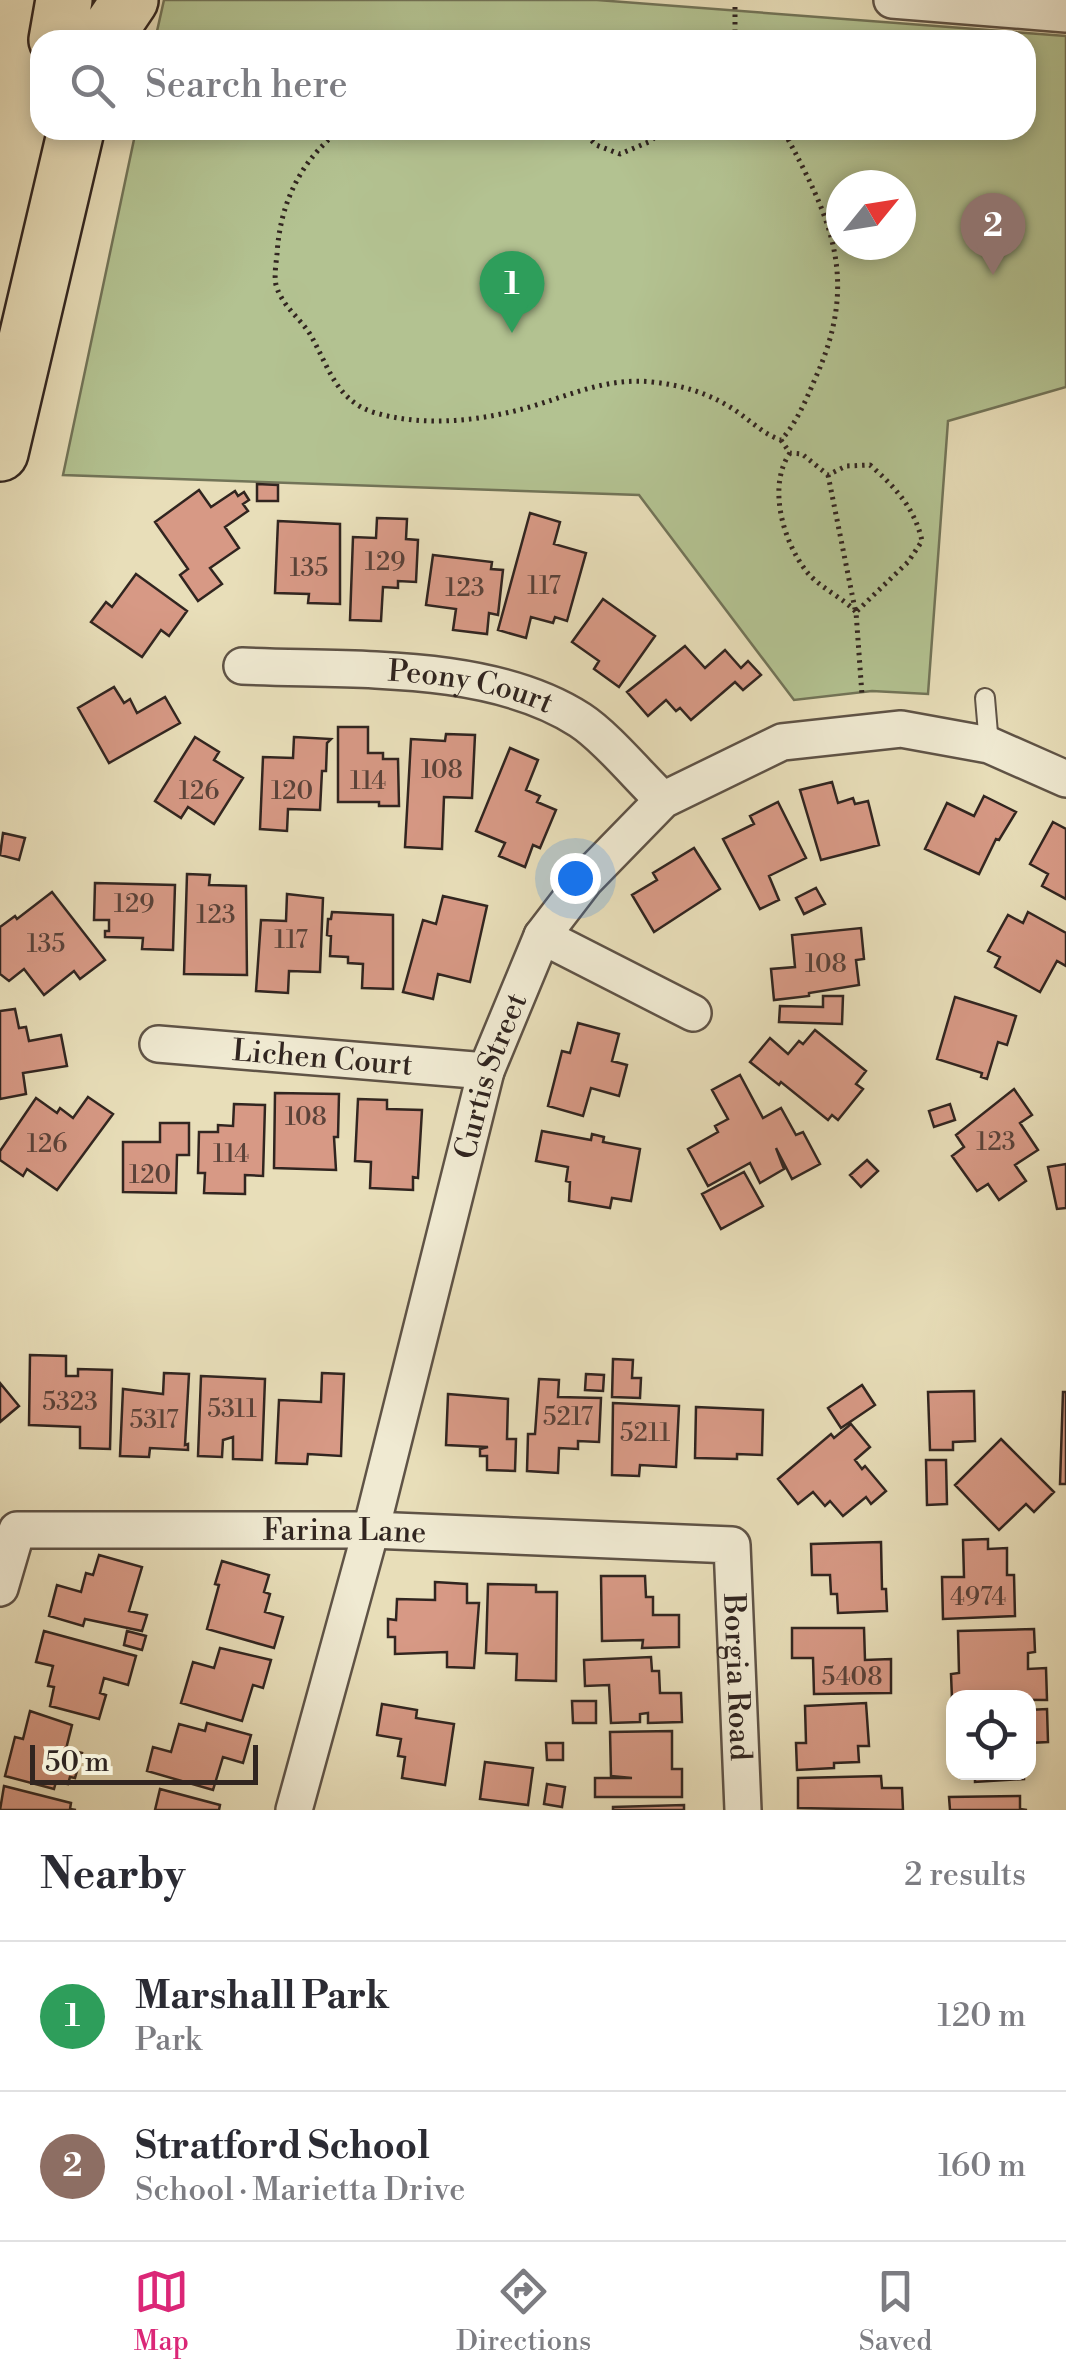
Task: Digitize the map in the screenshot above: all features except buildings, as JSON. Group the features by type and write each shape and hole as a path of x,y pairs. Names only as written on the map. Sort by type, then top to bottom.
{"highway":[{"path":"59,30 64,0"},
{"path":"98,30 102,0"},
{"path":"110,30 130,0"},
{"path":"0,318 38,140"},
{"path":"0,453 74,140"}],"street":[{"path":"892,0 1066,14"},
{"name":"Peony Court","path":"242,666 446,676 519,690 582,721 663,800"},
{"name":"Curtis Street","path":"294,1810 372,1530 486,1071 542,936 584,880 663,800 782,742 901,728 989,745 1066,779"},
{"path":"542,936 693,1013"},
{"name":"Lichen Court","path":"158,1044 486,1071"},
{"name":"Farina Lane","path":"0,1588 16,1530 372,1530 732,1545"},
{"name":"Borgia Road","path":"732,1545 743,1810"}],"lane":[{"path":"984,698 989,745"}],"path":[{"path":"735,8 735,30"},
{"path":"326,140 303,166 286,200 275,283 289,311 309,332 341,393 372,412 414,420 449,420 528,408 609,382 688,386 729,406 781,440 790,453"},
{"path":"591,140 620,154 652,140"},
{"path":"781,440 798,415 830,348 838,308 837,264 830,230 808,176 788,140"},
{"path":"790,453 802,454 828,475 856,612 862,695"},
{"path":"790,453 782,464 779,484 780,507 790,543 807,573 856,612"},
{"path":"828,475 846,466 870,464 917,518 922,541 908,562 856,612"}],"green space":[{"path":"164,0 597,0 988,30 157,30"},
{"path":"1036,34 1066,36 1066,387 948,421 928,694 872,691 794,700 639,495 63,475 134,140 1036,140"}],"place":[{"name":"Stratford School","path":"993,275"},
{"name":"Marshall Park","path":"512,333"}]}
